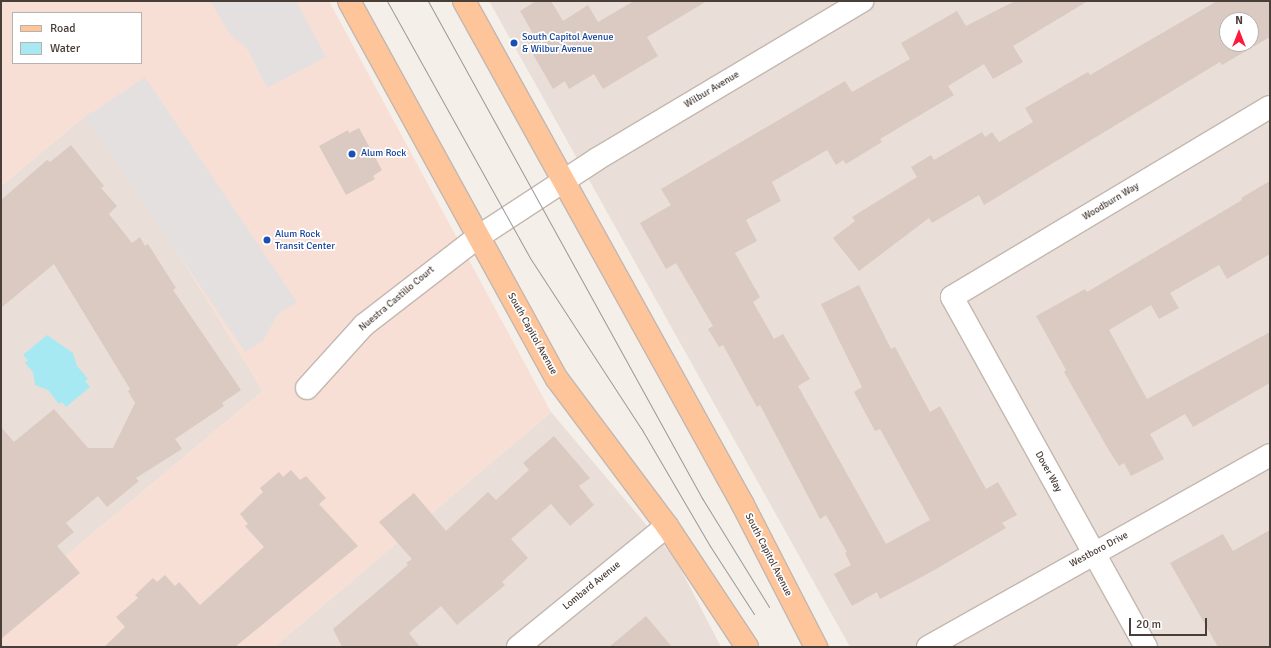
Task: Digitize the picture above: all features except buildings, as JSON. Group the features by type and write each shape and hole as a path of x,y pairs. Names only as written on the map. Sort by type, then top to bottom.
{"main road":[{"name":"South Capitol Avenue","path":"349,1 478,237 558,379 667,526 747,647"},
{"name":"South Capitol Avenue","path":"464,1 743,505 816,647"}],"street":[{"name":"Wilbur Avenue","path":"478,237 563,181 862,1"},
{"name":"Woodburn Way","path":"952,297 1270,107"},
{"name":"Nuestra Castillo Court","path":"307,388 364,325 478,237"},
{"name":"Dover Way","path":"952,297 1093,554 1146,647"},
{"name":"Westboro Drive","path":"928,647 1270,455"},
{"name":"Lombard Avenue","path":"518,647 667,526"}],"shaded area":[{"path":"1,1 329,1 551,412 274,647 1,647 1,610 263,391 91,111 1,186"},
{"path":"210,1 296,1 326,57 267,88 248,50 230,34"},
{"path":"489,1 1270,1 1270,647 850,647"},
{"path":"145,77 297,302 278,314 263,341 245,352 86,117"},
{"path":"91,111 263,391 1,610 1,186"},
{"path":"551,412 676,560 721,647 274,647"}],"water":[{"path":"47,335 73,353 77,366 88,379 85,381 90,387 66,407 62,402 59,404 48,390 35,385 33,372 25,363 28,360 23,355"}],"tram line":[{"path":"387,1 530,258 641,428 710,546 754,614"},
{"path":"428,1 702,498 769,607"}],"place":[{"name":"South Capitol Avenue & Wilbur Avenue","path":"514,43"},
{"name":"Alum Rock","path":"352,154"},
{"name":"Alum Rock Transit Center","path":"267,240"}]}
